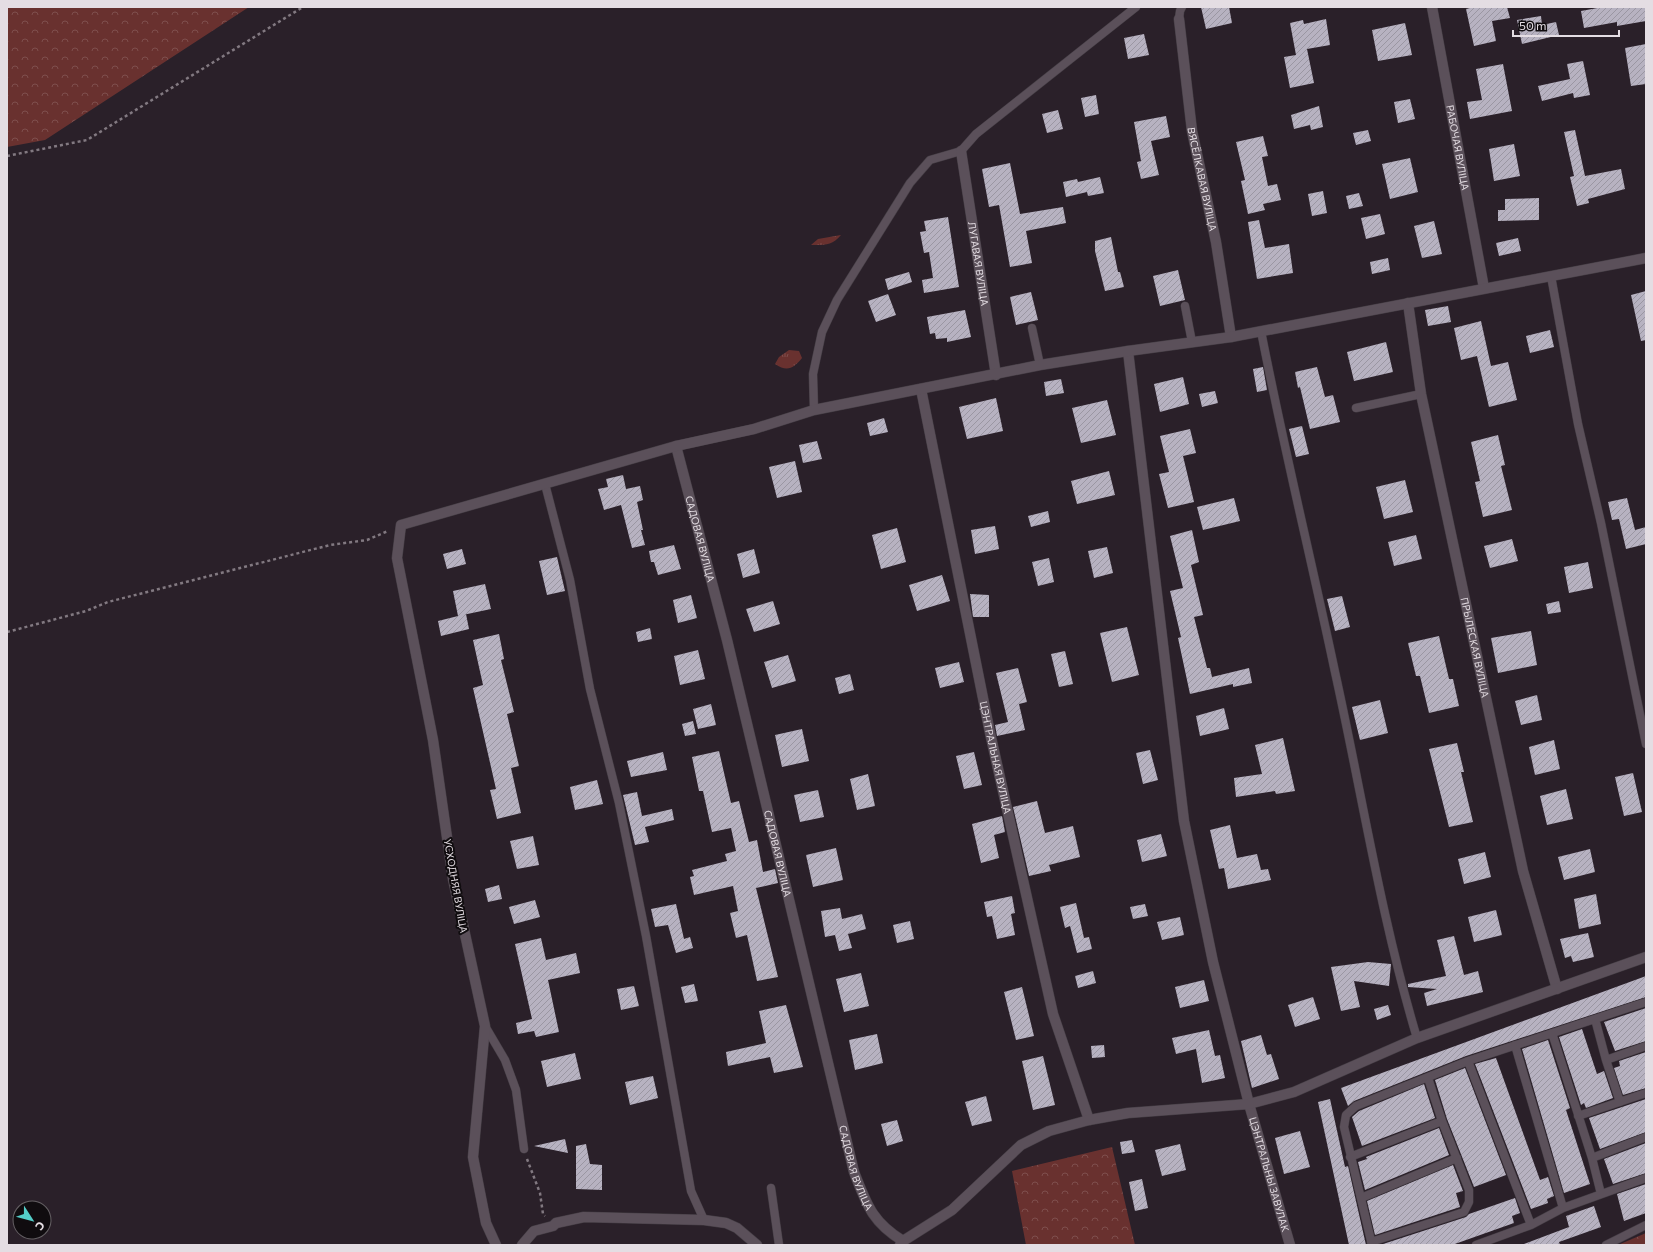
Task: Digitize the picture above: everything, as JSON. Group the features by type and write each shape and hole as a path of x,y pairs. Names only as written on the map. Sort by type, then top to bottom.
{"street":[{"name":"РАБОЧАЯ ВУЛІЦА","path":"1432,7 1484,288"},
{"name":"ВЯСЁЛКАВАЯ ВУЛІЦА","path":"1179,19 1192,131 1216,242 1231,337"},
{"name":"ЛУГАВАЯ ВУЛІЦА","path":"960,151 996,375"},
{"path":"402,525 676,446 754,429 814,410 996,375 1040,365 1231,337 1646,258"},
{"name":"ПРЫЛЕСКАЯ ВУЛІЦА","path":"1408,303 1422,394 1523,871 1556,989"},
{"name":"ЦЭНТРАЛЬНЫ ЗАВУЛАК","path":"1128,351 1184,821 1213,962 1249,1104 1290,1245"},
{"name":"ЦЭНТРАЛЬНАЯ ВУЛІЦА","path":"921,389 990,733 1053,1014 1089,1120"},
{"name":"САДОВАЯ ВУЛІЦА","path":"676,446 727,640 854,1172 864,1199 878,1222 901,1243"},
{"name":"УСХОДНЯЯ ВУЛІЦА","path":"402,525 397,558 433,740 453,879 485,1026 473,1157 486,1223 496,1245"},
{"path":"901,1243 952,1210 1021,1145 1049,1131 1089,1120 1128,1113 1249,1104 1294,1092 1417,1038 1646,957"},
{"path":"522,1245 534,1231 553,1226 556,1223 584,1217 704,1220 726,1223 737,1228 757,1245"}],"lane":[{"path":"814,410 813,374 822,332 837,300 910,183 930,160 960,151 976,134 1136,7"},
{"path":"1177,7 1179,19"},
{"path":"1179,19 1182,7"},
{"path":"1551,276 1578,424 1601,523 1646,744"},
{"path":"1185,306 1192,342"},
{"path":"1032,328 1040,365"},
{"path":"1261,331 1280,428 1337,679 1398,974 1417,1038"},
{"path":"1356,408 1422,394"},
{"path":"545,484 570,580 590,689 622,819 646,936 691,1191 704,1220"},
{"path":"1428,1078 1442,1122 1469,1190 1469,1202 1464,1212 1372,1243 1350,1157 1344,1127 1346,1114 1356,1106 1468,1061 1646,1002"},
{"path":"1595,1019 1606,1060 1620,1102"},
{"path":"485,1026 505,1060 516,1090 524,1149"},
{"path":"1552,1034 1592,1158 1601,1194"},
{"path":"1515,1045 1563,1208"},
{"path":"1606,1060 1646,1046"},
{"path":"1468,1061 1530,1225"},
{"path":"1578,1116 1646,1093"},
{"path":"1350,1157 1442,1122"},
{"path":"1592,1158 1646,1137"},
{"path":"1361,1198 1457,1158"},
{"path":"1476,1245 1530,1225 1563,1208 1646,1178"},
{"path":"771,1188 779,1245"},
{"path":"1606,1245 1646,1225"}],"path":[{"path":"7,156 87,140 303,7"},
{"path":"7,632 86,611 108,602 323,547 367,540 402,525"},
{"path":"524,1149 532,1176 540,1193 543,1214 553,1226"}],"green space":[{"path":"7,7 249,7 45,140 7,147"},
{"path":"841,235 838,239 831,243 824,245 811,245 818,239"},
{"path":"789,350 799,351 802,358 796,365 786,369 775,364 779,357"},
{"path":"1112,1147 1135,1245 1026,1245 1012,1171"},
{"path":"1646,1233 1646,1245 1618,1245"}],"building":[{"path":"1201,7 1229,7 1232,23 1206,29"},
{"path":"1474,7 1507,7 1510,18 1492,21 1496,41 1474,46 1466,9"},
{"path":"1603,7 1646,7 1646,21 1617,26 1617,22 1584,28 1581,11"},
{"path":"1541,16 1542,25 1556,22 1559,35 1522,44 1517,20"},
{"path":"1326,19 1330,45 1307,49 1314,83 1290,88 1284,57 1296,55 1290,23 1303,20 1304,24"},
{"path":"1405,23 1412,55 1378,61 1372,30"},
{"path":"1144,34 1149,55 1128,59 1124,38"},
{"path":"1646,44 1646,84 1631,86 1625,48"},
{"path":"1583,61 1590,95 1574,98 1573,93 1542,101 1538,86 1570,79 1567,64"},
{"path":"1503,64 1512,111 1470,119 1467,102 1482,100 1476,69"},
{"path":"1096,95 1099,114 1085,117 1081,98"},
{"path":"1410,99 1415,119 1398,123 1394,102"},
{"path":"1319,106 1323,127 1311,130 1310,125 1294,129 1291,115"},
{"path":"1058,110 1063,129 1047,133 1042,114"},
{"path":"1166,116 1170,137 1151,141 1159,175 1141,179 1137,162 1141,161 1134,122"},
{"path":"1368,130 1371,141 1356,145 1353,133"},
{"path":"1575,130 1585,176 1621,169 1625,189 1588,199 1589,203 1577,206 1570,177 1574,176 1564,132"},
{"path":"1263,136 1268,156 1262,157 1268,186 1277,184 1281,200 1263,204 1265,210 1248,214 1241,181 1245,180 1236,142"},
{"path":"1514,144 1520,176 1494,181 1489,149"},
{"path":"1410,158 1418,192 1390,199 1382,164"},
{"path":"1010,163 1020,214 1063,207 1066,223 1026,231 1032,263 1010,267 999,205 989,207 982,169"},
{"path":"1100,177 1104,193 1088,196 1087,192 1066,197 1063,182 1077,179 1078,182"},
{"path":"1323,191 1327,213 1312,216 1308,194"},
{"path":"1359,193 1363,206 1349,209 1346,196"},
{"path":"1539,198 1539,220 1498,221 1498,210 1505,210 1505,199"},
{"path":"1380,214 1385,234 1366,239 1361,218"},
{"path":"948,217 959,287 924,293 922,280 933,278 929,252 924,253 920,232 926,231 924,221"},
{"path":"1259,220 1265,248 1289,244 1293,273 1257,279 1248,222"},
{"path":"1434,221 1442,254 1422,258 1414,226"},
{"path":"1111,237 1118,272 1120,272 1124,287 1105,291 1095,251 1095,241"},
{"path":"1518,238 1521,251 1499,256 1496,243"},
{"path":"1388,258 1390,270 1372,274 1370,262"},
{"path":"1178,270 1185,300 1160,306 1153,276"},
{"path":"909,272 912,282 888,290 885,279"},
{"path":"1646,291 1646,340 1641,341 1631,295"},
{"path":"1031,292 1038,320 1016,325 1010,297"},
{"path":"888,294 896,315 876,322 868,301"},
{"path":"1448,306 1451,322 1428,326 1425,310"},
{"path":"965,310 971,337 947,342 947,338 936,339 935,333 930,334 927,317"},
{"path":"1481,321 1491,366 1508,362 1517,400 1489,407 1477,356 1461,360 1454,328"},
{"path":"1550,330 1554,347 1530,353 1526,336"},
{"path":"1386,342 1393,372 1354,381 1347,352"},
{"path":"1263,367 1267,390 1257,392 1253,369"},
{"path":"1317,367 1325,397 1333,395 1340,422 1310,429 1295,372"},
{"path":"1183,377 1189,404 1160,412 1154,384"},
{"path":"1061,379 1064,393 1046,396 1044,382"},
{"path":"1215,391 1218,403 1202,407 1199,394"},
{"path":"996,398 1003,431 967,439 959,407"},
{"path":"1107,400 1116,435 1081,443 1072,408"},
{"path":"884,418 888,432 870,436 867,423"},
{"path":"1302,426 1309,454 1296,457 1289,429"},
{"path":"1190,429 1196,453 1183,456 1194,502 1168,508 1159,474 1169,472 1160,436"},
{"path":"1498,435 1505,465 1501,466 1512,510 1483,517 1475,482 1480,481 1471,442"},
{"path":"817,441 822,459 803,463 799,445"},
{"path":"795,461 802,492 777,498 769,467"},
{"path":"1109,471 1115,495 1077,504 1071,481"},
{"path":"623,475 626,489 640,486 643,500 637,502 645,545 632,548 621,505 604,510 598,489 608,487 606,479"},
{"path":"1405,480 1413,512 1384,519 1376,487"},
{"path":"1234,498 1240,521 1203,530 1197,507"},
{"path":"1627,498 1635,530 1646,527 1646,544 1626,549 1619,519 1612,520 1608,502"},
{"path":"1048,511 1050,522 1031,527 1028,516"},
{"path":"995,526 999,549 975,554 971,530"},
{"path":"897,528 906,562 881,569 872,535"},
{"path":"1192,530 1199,562 1191,565 1203,615 1194,617 1207,668 1210,668 1212,677 1249,668 1252,683 1233,687 1233,684 1190,694 1178,638 1181,637 1170,591 1183,588 1170,536"},
{"path":"1416,535 1422,559 1394,566 1388,542"},
{"path":"1512,539 1518,561 1490,568 1484,546"},
{"path":"674,545 681,569 658,575 654,562 651,562 649,551"},
{"path":"1107,547 1113,573 1094,578 1088,551"},
{"path":"462,549 466,564 447,569 443,554"},
{"path":"754,549 760,573 743,578 737,554"},
{"path":"557,557 565,591 547,595 539,561"},
{"path":"1049,558 1054,582 1038,586 1032,562"},
{"path":"1588,562 1593,588 1569,593 1564,567"},
{"path":"942,575 950,601 917,611 909,585"},
{"path":"485,584 491,609 458,616 453,591"},
{"path":"970,594 989,595 989,617 973,617"},
{"path":"691,595 697,618 678,623 673,600"},
{"path":"1342,596 1350,627 1335,631 1327,599"},
{"path":"773,601 780,624 754,632 746,609"},
{"path":"1559,601 1561,612 1548,614 1546,604"},
{"path":"466,614 469,629 441,636 438,621"},
{"path":"1127,627 1139,675 1112,682 1100,633"},
{"path":"650,628 652,639 638,642 636,632"},
{"path":"1531,631 1537,665 1498,673 1491,638"},
{"path":"499,634 504,659 501,660 514,712 507,714 519,766 511,768 521,813 497,819 490,790 496,789 473,688 483,685 473,640"},
{"path":"1439,636 1449,679 1453,679 1459,706 1429,713 1420,676 1416,676 1408,643"},
{"path":"698,650 705,679 680,685 674,656"},
{"path":"1065,651 1073,684 1059,687 1051,654"},
{"path":"788,655 796,681 772,688 764,662"},
{"path":"959,662 964,682 940,688 935,668"},
{"path":"1018,668 1027,702 1019,704 1025,730 997,736 995,725 1008,722 996,673"},
{"path":"850,674 854,690 839,694 835,678"},
{"path":"1537,695 1542,720 1521,725 1515,701"},
{"path":"1380,700 1388,733 1360,740 1352,707"},
{"path":"711,704 716,725 698,729 693,709"},
{"path":"1224,708 1229,729 1200,736 1196,716"},
{"path":"693,721 696,734 685,736 682,724"},
{"path":"802,729 809,761 782,767 775,735"},
{"path":"1283,738 1295,791 1276,794 1275,791 1236,797 1234,778 1262,774 1255,745"},
{"path":"1554,740 1560,769 1535,775 1529,747"},
{"path":"1457,743 1464,772 1461,772 1473,822 1449,827 1429,749"},
{"path":"1150,750 1158,780 1143,784 1136,753"},
{"path":"719,751 731,803 739,801 749,842 757,840 763,872 775,869 778,883 756,888 778,977 757,981 747,935 736,938 730,913 738,911 733,886 694,895 690,877 694,876 692,870 727,861 725,854 736,851 731,828 712,832 703,791 699,791 692,757"},
{"path":"663,752 667,770 631,777 627,761"},
{"path":"974,752 982,785 964,789 956,756"},
{"path":"1633,773 1642,812 1624,816 1615,777"},
{"path":"868,774 875,806 857,810 850,779"},
{"path":"597,780 603,804 575,810 570,787"},
{"path":"1566,789 1573,819 1547,825 1540,796"},
{"path":"818,790 824,817 800,822 794,795"},
{"path":"637,792 642,816 672,809 674,820 645,827 649,842 635,845 623,795"},
{"path":"1037,801 1045,833 1073,826 1080,857 1049,865 1051,871 1029,876 1013,807"},
{"path":"1002,816 1005,832 994,835 999,858 981,863 972,824"},
{"path":"1230,825 1237,858 1257,854 1261,870 1268,869 1271,880 1228,889 1224,868 1219,869 1210,830"},
{"path":"1161,834 1167,856 1142,862 1137,840"},
{"path":"533,836 539,865 517,869 510,841"},
{"path":"836,848 843,880 813,887 806,855"},
{"path":"1590,849 1595,872 1564,880 1558,857"},
{"path":"1485,852 1491,877 1464,884 1458,859"},
{"path":"499,885 502,899 488,902 485,889"},
{"path":"1596,894 1601,924 1579,929 1574,899"},
{"path":"1012,896 1015,913 1011,914 1015,935 997,939 992,916 987,917 984,902"},
{"path":"535,900 540,917 514,924 509,907"},
{"path":"1076,903 1084,938 1089,937 1092,949 1077,953 1070,926 1065,928 1060,907"},
{"path":"676,904 684,939 690,937 693,948 676,953 668,925 655,927 651,909"},
{"path":"1145,904 1148,916 1133,919 1130,907"},
{"path":"840,908 842,919 862,914 866,929 848,934 852,948 839,951 835,935 825,937 821,911"},
{"path":"1496,910 1502,935 1474,942 1468,917"},
{"path":"1180,917 1184,935 1162,940 1157,922"},
{"path":"910,921 914,939 897,943 893,925"},
{"path":"1588,933 1594,957 1573,962 1571,956 1565,958 1560,939"},
{"path":"1454,936 1464,975 1478,971 1483,992 1427,1006 1424,993 1437,989 1408,987 1408,984 1446,976 1437,940"},
{"path":"541,938 546,960 576,953 580,973 548,980 559,1032 536,1037 534,1031 518,1034 516,1023 532,1019 515,944"},
{"path":"1368,962 1391,964 1389,986 1354,981 1360,1007 1341,1011 1331,967"},
{"path":"1093,971 1096,983 1078,988 1075,976"},
{"path":"861,973 869,1006 844,1012 836,979"},
{"path":"1646,976 1646,997 1466,1056 1354,1101 1348,1106 1341,1088"},
{"path":"1204,980 1209,1001 1180,1008 1175,987"},
{"path":"694,984 698,1001 685,1003 681,987"},
{"path":"634,986 639,1006 621,1010 617,989"},
{"path":"1022,987 1034,1036 1016,1040 1004,992"},
{"path":"1313,997 1320,1019 1295,1027 1288,1005"},
{"path":"786,1005 803,1067 774,1073 770,1057 728,1066 726,1052 766,1043 759,1011"},
{"path":"1388,1005 1391,1015 1377,1020 1374,1009"},
{"path":"1646,1008 1646,1041 1615,1051 1604,1022"},
{"path":"1582,1029 1597,1074 1604,1071 1613,1098 1586,1108 1584,1103 1581,1105 1559,1037"},
{"path":"1209,1030 1215,1056 1220,1055 1225,1078 1202,1083 1196,1049 1176,1054 1172,1038"},
{"path":"877,1034 883,1063 855,1070 849,1040"},
{"path":"1261,1035 1267,1055 1271,1054 1279,1079 1252,1088 1241,1041"},
{"path":"1548,1040 1570,1108 1566,1110 1590,1184 1564,1193 1522,1049"},
{"path":"1104,1045 1105,1057 1092,1058 1091,1046"},
{"path":"1646,1052 1646,1088 1623,1095 1614,1068 1620,1066 1619,1061"},
{"path":"575,1053 581,1079 547,1087 541,1061"},
{"path":"1043,1056 1055,1105 1033,1110 1022,1061"},
{"path":"1496,1058 1540,1180 1548,1177 1554,1196 1547,1199 1548,1203 1531,1209 1475,1064"},
{"path":"1465,1068 1506,1175 1474,1187 1447,1119 1435,1080"},
{"path":"653,1076 658,1098 630,1105 625,1082"},
{"path":"1424,1084 1435,1118 1362,1146 1352,1117 1359,1111"},
{"path":"986,1096 992,1121 972,1126 965,1102"},
{"path":"1330,1099 1345,1167 1348,1166 1366,1245 1349,1245 1318,1102"},
{"path":"1646,1099 1646,1132 1600,1149 1589,1118"},
{"path":"897,1120 903,1141 887,1146 881,1124"},
{"path":"1439,1128 1449,1155 1365,1190 1358,1162 1367,1159 1366,1157"},
{"path":"1300,1131 1310,1167 1284,1174 1275,1138"},
{"path":"565,1139 568,1153 534,1146"},
{"path":"1132,1140 1135,1152 1122,1154 1120,1142"},
{"path":"1646,1143 1646,1173 1613,1184 1604,1159"},
{"path":"586,1144 590,1164 602,1165 602,1190 576,1189 576,1146"},
{"path":"1180,1144 1186,1170 1162,1176 1155,1150"},
{"path":"1453,1165 1463,1191 1456,1193 1460,1207 1375,1235 1367,1201"},
{"path":"1142,1179 1148,1208 1135,1211 1129,1182"},
{"path":"1646,1184 1646,1213 1624,1221 1617,1194"},
{"path":"1515,1198 1520,1213 1512,1216 1514,1223 1452,1245 1380,1245 1466,1217 1469,1214"},
{"path":"1594,1206 1601,1227 1559,1242 1560,1245 1524,1244 1569,1227 1566,1216"}]}
